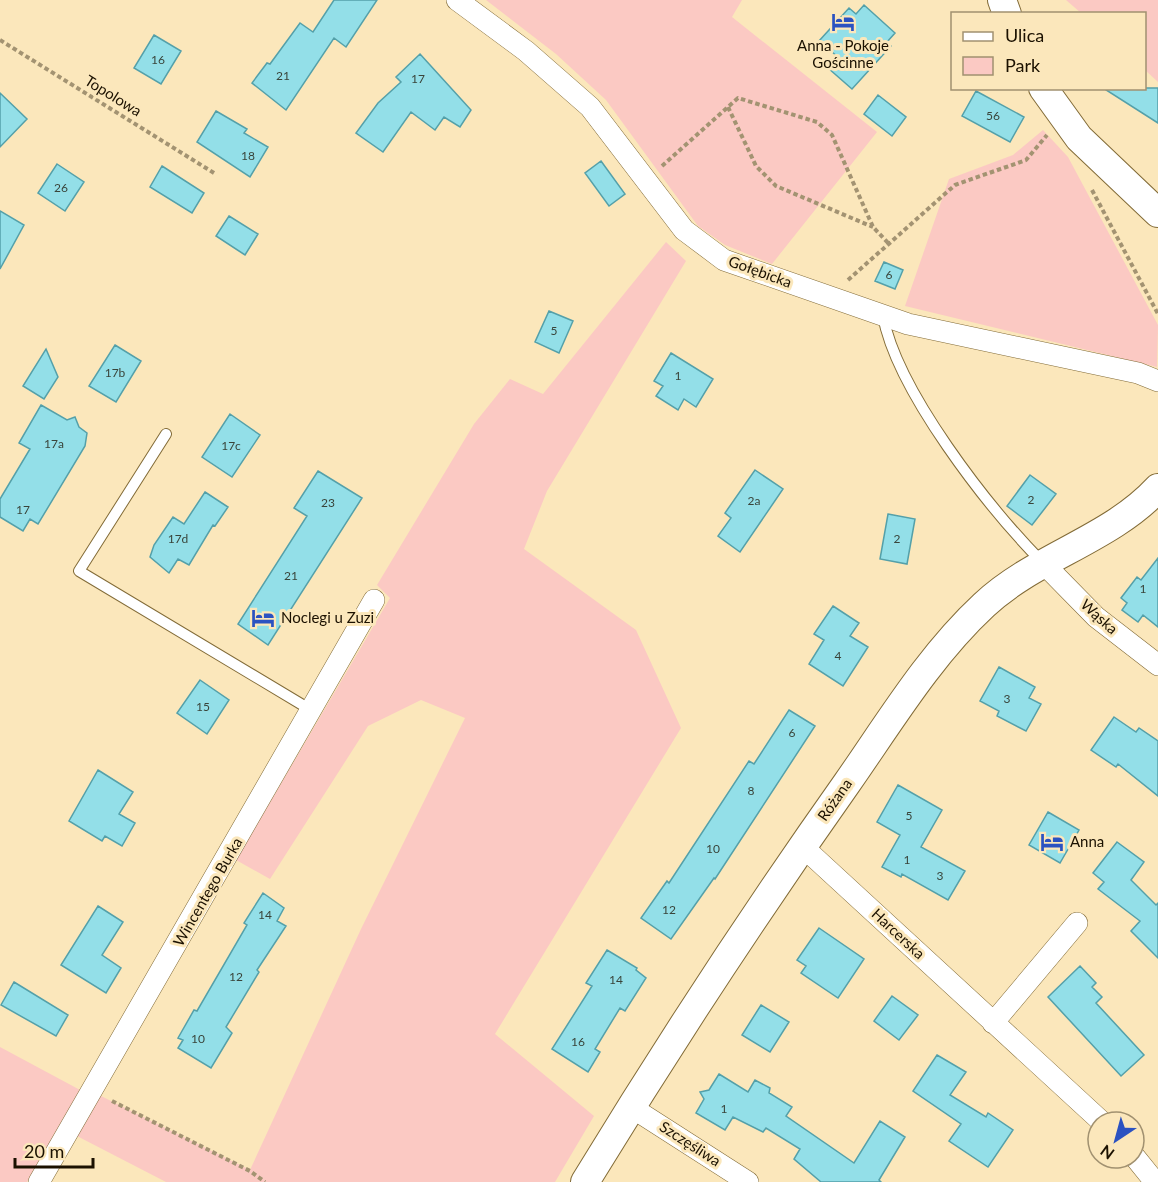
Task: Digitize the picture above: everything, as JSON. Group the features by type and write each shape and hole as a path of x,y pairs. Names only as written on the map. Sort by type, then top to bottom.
{"street":[{"name":"Gołębicka","path":"457,0 526,51 590,107 684,230 724,260 908,324 1138,373 1158,381"},
{"path":"1044,90 1079,138 1158,213"},
{"name":"Różana","path":"585,1182 715,975 802,846 944,650 983,606 1002,590 1095,536 1145,502 1158,488"},
{"name":"Wąska","path":"1044,564 1096,617 1158,665"},
{"name":"Wincentego Burka","path":"39,1182 374,600"},
{"name":"Harcerska","path":"802,846 1089,1110"},
{"path":"993,1023 1077,923"},
{"name":"Szczęśliwa","path":"631,1107 748,1182"},
{"path":"1145,1170 1155,1182"}],"lane":[{"path":"883,315 893,351 918,399 956,458 1011,531 1044,564"},
{"path":"166,434 79,571 312,710"}],"path":[{"name":"Topolowa","path":"0,40 214,173"},
{"path":"657,171 738,98 818,122 832,135 873,227 889,244"},
{"path":"728,107 756,166 776,186 873,227"},
{"path":"830,297 955,185 1026,160 1052,128"},
{"path":"1086,180 1158,314"},
{"path":"94,1090 250,1171 265,1182"}],"green space":[{"path":"486,0 742,0 732,17 877,132 772,264 725,245 698,226 606,100 556,54"},
{"path":"1066,0 1158,0 1158,82 1146,71 1146,12 1080,12"},
{"path":"1043,130 1068,157 1158,325 1157,367 905,306 949,179 1013,155"},
{"path":"666,242 686,261 547,491 524,549 636,630 681,728 495,1034 594,1116 555,1182 166,1182 75,1135 99,1095 250,1170 361,929 465,718 421,700 368,726 270,879 236,860 390,598 377,585 474,424 510,379 543,394"},
{"path":"0,1047 82,1091 27,1182 0,1182"}],"building":[{"path":"334,0 377,0 346,47 334,38 286,110 252,83 267,63 270,64 300,23 313,32"},
{"path":"864,5 895,33 887,42 891,46 852,89 828,68 838,57 819,41 849,8 856,14"},
{"path":"154,35 181,51 161,84 134,68"},
{"path":"420,54 471,110 460,127 444,117 435,130 411,112 383,152 356,133 378,103 401,82 396,77"},
{"path":"1158,88 1158,123 1106,90"},
{"path":"976,91 1024,117 1010,142 962,116"},
{"path":"0,93 27,119 0,147"},
{"path":"878,95 906,117 892,136 864,114"},
{"path":"216,111 247,129 244,133 268,147 250,177 197,142"},
{"path":"601,161 625,194 609,206 585,173"},
{"path":"57,164 84,182 65,211 38,193"},
{"path":"162,166 204,193 192,213 150,187"},
{"path":"0,211 24,225 0,269"},
{"path":"229,216 258,234 245,255 216,236"},
{"path":"884,262 903,270 895,289 875,281"},
{"path":"549,311 573,321 559,353 535,342"},
{"path":"115,345 141,361 116,402 89,386"},
{"path":"46,349 58,377 44,399 23,386"},
{"path":"671,353 713,379 696,407 684,399 678,410 656,396 663,386 654,381"},
{"path":"41,405 67,420 75,417 79,427 87,433 85,446 38,524 30,519 23,531 0,517 0,499 30,449 19,443"},
{"path":"230,414 260,435 232,477 202,457"},
{"path":"755,470 783,489 740,552 718,536 731,518 725,513"},
{"path":"318,471 362,498 268,645 238,624 307,516 294,508"},
{"path":"1030,475 1056,494 1032,525 1007,506"},
{"path":"205,492 228,507 215,526 213,525 189,565 178,559 169,573 150,557 154,545 173,517 184,524"},
{"path":"888,514 915,519 907,564 880,559"},
{"path":"1158,558 1158,627 1143,615 1138,622 1122,610 1127,603 1121,598 1137,577 1141,580"},
{"path":"833,606 859,623 850,636 868,647 843,686 809,664 824,640 814,634"},
{"path":"999,667 1035,687 1029,698 1041,704 1026,731 997,716 999,711 980,701"},
{"path":"200,680 229,700 207,734 177,713"},
{"path":"789,710 815,726 715,879 671,939 641,918 667,881 669,883 749,761 754,764"},
{"path":"1114,717 1136,732 1139,728 1158,741 1158,796 1118,764 1116,767 1091,750"},
{"path":"98,770 133,792 119,814 135,823 122,846 105,836 102,841 69,821"},
{"path":"898,785 942,810 921,847 965,871 948,900 902,874 901,877 882,867 900,835 877,822"},
{"path":"1048,812 1079,830 1060,863 1029,845"},
{"path":"1117,842 1144,862 1131,880 1156,905 1158,903 1158,958 1131,931 1140,921 1098,889 1104,882 1093,873"},
{"path":"263,893 284,908 277,921 286,926 257,970 259,972 226,1027 232,1033 211,1068 178,1048 183,1040 178,1038 194,1010 197,1011 247,925 244,923"},
{"path":"98,906 123,922 102,955 121,968 106,993 61,965"},
{"path":"819,928 864,959 838,998 801,973 806,966 797,960"},
{"path":"607,950 637,968 636,970 646,978 625,1011 620,1008 595,1049 600,1052 588,1072 552,1049 592,986 586,983"},
{"path":"1080,966 1096,983 1092,987 1102,997 1096,1003 1144,1055 1121,1076 1048,997"},
{"path":"14,982 68,1015 56,1036 1,1005"},
{"path":"892,996 918,1015 899,1040 874,1021"},
{"path":"761,1005 789,1022 770,1052 742,1035"},
{"path":"937,1055 966,1072 950,1095 986,1117 988,1113 1013,1130 988,1167 949,1141 961,1124 913,1091"},
{"path":"719,1074 748,1092 755,1080 770,1088 769,1093 792,1107 786,1116 854,1163 880,1121 905,1137 879,1180 881,1182 821,1182 794,1159 800,1149 766,1128 763,1132 733,1117 725,1130 696,1113 704,1099 700,1092 709,1090"}],"place":[{"name":"Anna - Pokoje Gościnne","path":"843,22"},
{"name":"Noclegi u Zuzi","path":"263,618"},
{"name":"Anna","path":"1052,842"}]}
